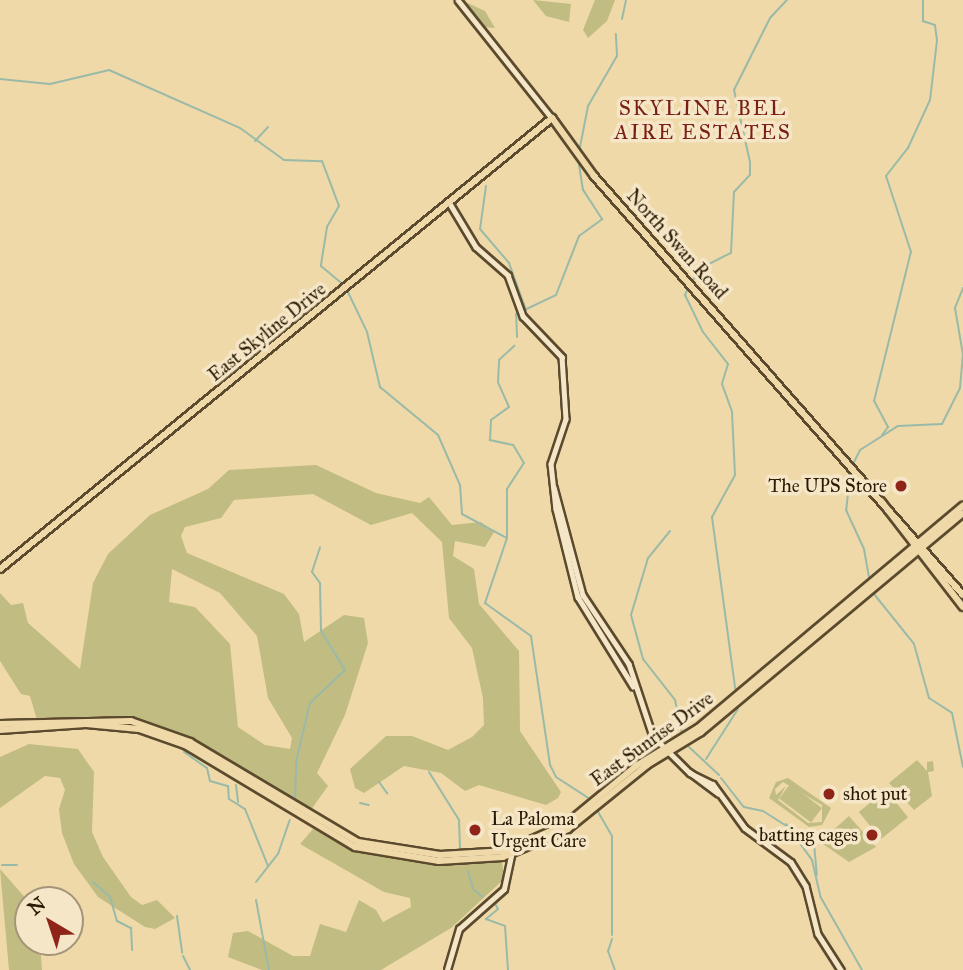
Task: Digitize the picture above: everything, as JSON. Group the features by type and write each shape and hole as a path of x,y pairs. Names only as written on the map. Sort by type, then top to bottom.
{"main road":[{"name":"East Skyline Drive","path":"0,569 552,118"},
{"name":"North Swan Road","path":"552,118 963,595"},
{"path":"541,127 559,127"},
{"name":"East Sunrise Drive","path":"919,547 963,506"},
{"name":"East Sunrise Drive","path":"0,730 104,724 139,729 185,746 350,839 439,858 507,854 567,826 708,720 963,513"},
{"name":"North Swan Road","path":"919,547 963,607"},
{"name":"East Sunrise Drive","path":"0,724 131,721 190,742 253,785"}],"street":[{"name":"North Swan Road","path":"458,0 552,118"},
{"path":"449,202 476,247 508,275 523,316 562,357 566,419 552,458 554,486 578,597 633,686 645,721 666,751 718,794"},
{"path":"690,773 713,785 745,828 800,874 818,934 841,970"},
{"path":"701,780 713,785"},
{"path":"447,970 456,934 492,900 505,881 507,854"}],"shaded area":[{"path":"461,0 485,11 495,28 485,27"},
{"path":"533,0 571,4 569,22 546,16"},
{"path":"595,0 615,0 607,21 588,38 583,30"},
{"path":"316,465 376,493 420,503 429,497 452,525 481,522 494,532 485,547 455,541 453,556 474,569 479,604 519,651 520,731 561,792 558,798 546,805 479,785 465,791 441,773 404,766 364,793 355,788 350,769 386,736 412,736 448,750 472,737 484,725 483,698 472,648 449,618 442,542 412,513 371,525 313,494 234,500 221,518 185,527 181,536 187,553 284,594 299,614 304,642 344,615 364,618 368,643 345,715 317,773 328,786 308,814 162,727 100,716 37,720 30,696 21,694 0,661 0,593 11,605 23,603 28,623 80,669 93,583 108,554 150,515 208,489 229,470","holes":["172,569 220,593 257,636 268,698 292,738 290,749 265,745 238,727 230,644 195,607 169,602"]},
{"path":"29,744 78,749 94,772 92,832 103,857 131,897 142,905 157,900 175,918 155,929 145,927 98,897 74,864 62,833 59,809 65,790 60,778 45,776 0,808 0,757"},
{"path":"917,760 927,771 927,762 933,761 934,771 928,772 932,796 914,810 889,783"},
{"path":"788,778 831,808 822,825 809,827 769,798 776,782","holes":["783,782 822,805 822,822 808,823 778,800 786,786 776,795 775,789"]},
{"path":"790,784 822,808 811,822 779,798"},
{"path":"886,790 908,817 881,839 859,812"},
{"path":"849,816 876,847 849,862 820,842"},
{"path":"313,829 343,842 502,861 504,879 451,928 381,970 262,970 228,957 233,933 248,931 293,956 310,956 320,924 346,932 359,900 376,910 383,922 411,907 410,898 384,892 300,844"},
{"path":"0,869 15,886 14,956 41,956 42,970 9,970"}],"waterway":[{"path":"622,19 626,0"},
{"path":"692,281 705,266 731,253 734,192 750,175 750,162 734,90 770,18 787,0"},
{"path":"882,435 888,427 874,401 911,252 886,176 908,148 930,100 937,40 935,25 923,21 923,0"},
{"path":"579,152 588,106 617,56 616,34"},
{"path":"0,79 50,84 109,70 240,128 284,160 322,161 339,206 327,227 321,266 344,285"},
{"path":"255,141 268,127"},
{"path":"517,337 516,314 556,295 579,236 602,219 583,190 578,159"},
{"path":"486,186 480,229 509,263 526,310"},
{"path":"689,286 685,295 703,332 728,364 722,384 732,412 735,475 712,517 735,688"},
{"path":"963,288 955,308 963,355"},
{"path":"347,290 367,332 380,387 438,435 460,485 462,514 507,538 485,603 531,636 550,765 556,777 588,798"},
{"path":"507,537 507,489 524,463 513,445 490,440 491,420 509,407 498,382 499,360 514,346"},
{"path":"854,462 860,450 898,426 942,424 960,388 963,356"},
{"path":"850,474 846,510 864,549 869,578"},
{"path":"670,531 648,558 631,615 643,659 675,700 682,732"},
{"path":"295,799 296,762 310,703 345,670 321,631 320,583 312,572 320,547"},
{"path":"874,594 914,644 929,698 952,713 963,767"},
{"path":"706,759 738,709"},
{"path":"689,747 719,775"},
{"path":"184,752 207,768 210,781 228,786 229,799 245,809 268,866"},
{"path":"429,772 459,820 460,851"},
{"path":"721,778 744,807 763,811 810,841"},
{"path":"379,782 387,793"},
{"path":"236,785 238,802"},
{"path":"360,803 369,805"},
{"path":"597,810 612,836 612,935"},
{"path":"256,882 278,854 290,820"},
{"path":"786,824 812,860 820,896 862,970"},
{"path":"814,843 817,875"},
{"path":"2,865 17,865"},
{"path":"468,871 473,888"},
{"path":"93,882 110,897 117,921 131,928 132,950"},
{"path":"474,890 483,897"},
{"path":"256,900 269,970"},
{"path":"493,900 498,909 486,919 505,926 508,970"},
{"path":"177,916 182,953"},
{"path":"612,939 608,951 615,970"},
{"path":"183,956 190,970"}],"place":[{"name":"The UPS Store","path":"901,486"},
{"name":"shot put","path":"829,794"},
{"name":"La Paloma Urgent Care","path":"475,830"},
{"name":"batting cages","path":"872,835"}],"district":[{"name":"SKYLINE BEL AIRE ESTATES","path":"703,120"}]}
